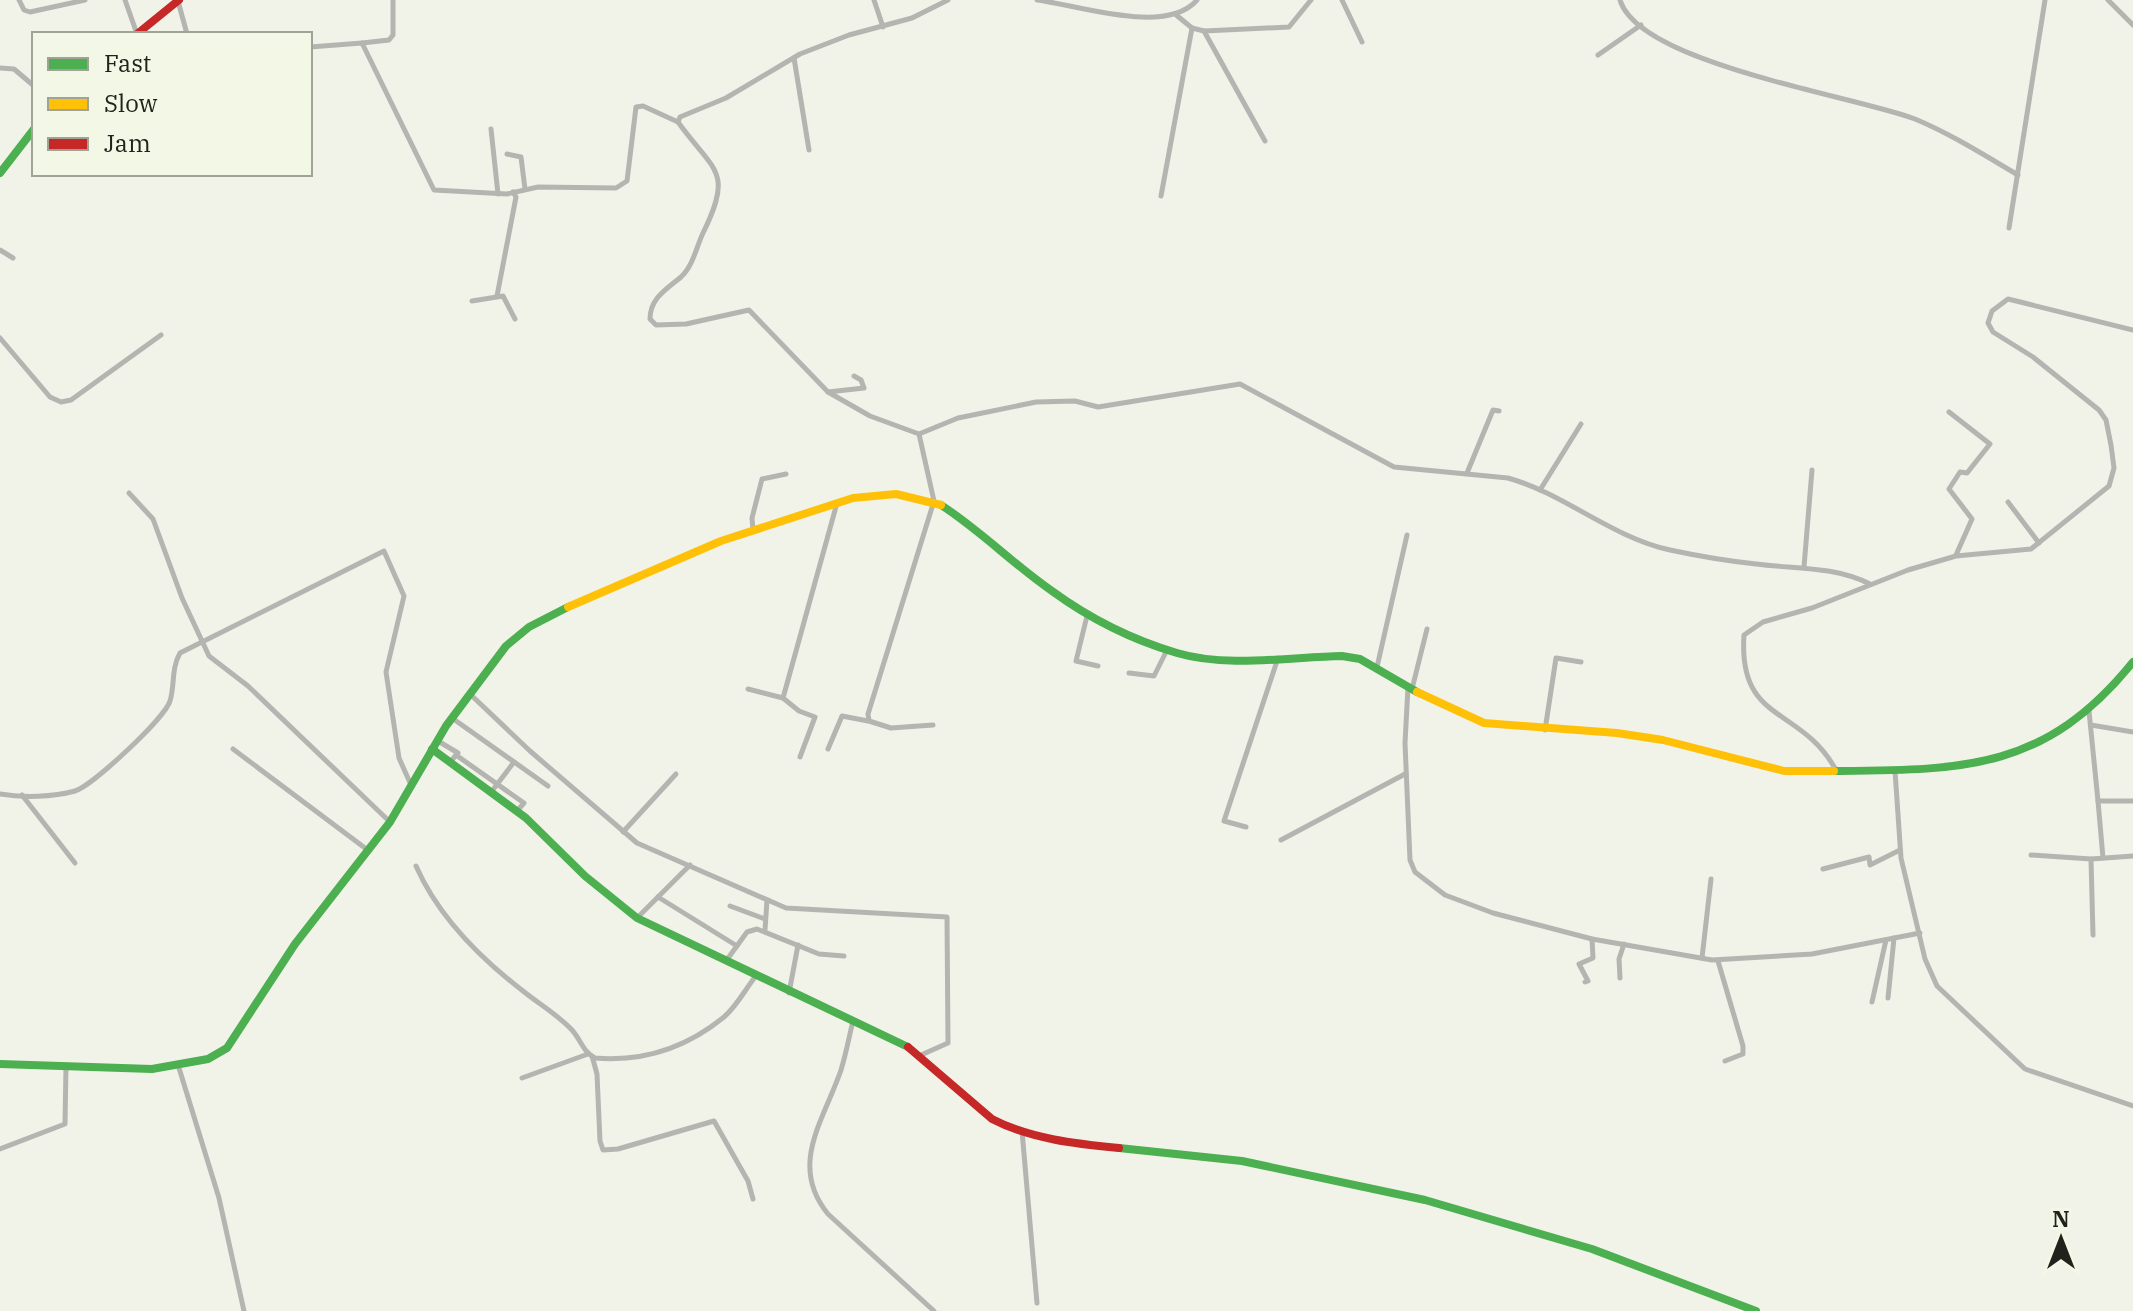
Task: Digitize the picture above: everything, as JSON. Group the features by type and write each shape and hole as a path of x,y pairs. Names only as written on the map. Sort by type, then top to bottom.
{"street":[{"path":"19,0 24,10 30,12 85,0"},
{"path":"125,0 136,32"},
{"path":"139,32 178,0 186,32"},
{"path":"312,47 389,40 393,35 393,0"},
{"path":"874,0 883,27"},
{"path":"678,122 685,113 726,98 794,58 849,35 912,18 948,0"},
{"path":"1037,0 1135,17 1174,14 1187,9 1197,0"},
{"path":"1174,14 1192,28 1204,31 1289,27 1311,0"},
{"path":"1342,0 1362,42"},
{"path":"1620,0 1626,12 1641,25 1670,43 1727,68 1915,119 2018,175"},
{"path":"2009,228 2045,0"},
{"path":"2108,0 2133,25"},
{"path":"1598,55 1641,25"},
{"path":"1161,196 1192,28"},
{"path":"1204,31 1265,141"},
{"path":"362,43 434,190 498,194 621,186 627,181 636,107 643,106 678,122 713,165 721,182 720,197 688,268 658,297 650,310 650,319 656,325 686,324 749,310 828,392 870,416 919,434 958,418 1036,402 1075,401 1098,407 1240,384 1394,467 1508,478 1540,490 1583,515 1648,544 1752,564 1804,567 1870,584"},
{"path":"794,58 809,150"},
{"path":"0,59 3,68 14,69 32,84"},
{"path":"491,129 498,194"},
{"path":"0,173 32,132"},
{"path":"507,154 521,157 526,190"},
{"path":"497,296 515,206 512,192"},
{"path":"0,250 13,258"},
{"path":"472,301 503,296 515,319"},
{"path":"1837,771 1816,739 1757,698 1748,685 1743,667 1744,635 1763,622 1812,608 1870,584 1956,556 2016,552 2039,543 2109,486 2114,468 2109,432 2106,420 2092,402 2033,357 1993,332 1988,323 1992,311 2008,299 2133,330"},
{"path":"0,338 50,397 61,402 71,400 161,335"},
{"path":"828,392 864,388 861,380 854,376"},
{"path":"1467,473 1493,410 1499,411"},
{"path":"1949,412 1990,444 1967,473 1960,472 1949,489 1972,519 1956,556"},
{"path":"1540,490 1581,424"},
{"path":"869,721 934,501 919,434"},
{"path":"1804,567 1812,470"},
{"path":"754,531 752,518 762,479 786,474"},
{"path":"129,493 153,519 201,643 209,656 248,686 390,822"},
{"path":"0,1064 179,1068 203,1063 227,1048 281,964 390,822 437,740 506,646 552,613 704,547 838,502 878,494 934,501 977,528 1048,589 1087,616 1167,650 1198,658 1342,656 1377,667 1463,717 1507,727 1617,733 1663,740 1784,771 1932,770 2023,751 2052,737 2089,710 2133,662"},
{"path":"783,698 838,502"},
{"path":"2008,502 2039,543"},
{"path":"1377,667 1407,535"},
{"path":"0,794 73,792 91,782 167,707 180,653 384,551 404,596 386,672 399,758 411,785"},
{"path":"1087,616 1076,661 1098,666"},
{"path":"1427,629 1410,688 1405,774 1408,844 1415,872 1454,899 1592,939 1718,961 1812,954 1920,933"},
{"path":"1129,673 1154,676 1167,650"},
{"path":"1246,827 1224,821 1278,658"},
{"path":"1545,730 1556,658 1581,662"},
{"path":"748,689 783,698 799,711 815,717 800,757"},
{"path":"470,693 637,843 767,900 805,911 947,917 948,1043 921,1055"},
{"path":"2089,710 2103,858"},
{"path":"828,749 842,716 891,728 933,725"},
{"path":"452,718 548,786"},
{"path":"2091,725 2133,732"},
{"path":"437,740 458,753 453,758"},
{"path":"233,749 369,851"},
{"path":"432,749 453,758 495,787 517,811 637,918 921,1055 992,1119 1022,1131 1075,1144 1229,1158 1425,1200 1634,1263 1756,1311"},
{"path":"495,787 514,762"},
{"path":"1895,771 1900,850 1930,976 1937,986 2013,1060 2038,1074 2133,1106"},
{"path":"623,832 676,774"},
{"path":"1281,840 1405,774"},
{"path":"22,795 75,863"},
{"path":"2098,801 2133,801"},
{"path":"1823,869 1869,857 1870,865 1900,850"},
{"path":"2031,855 2091,859 2133,856"},
{"path":"2091,859 2093,935"},
{"path":"637,918 690,865"},
{"path":"416,866 428,894 450,921 499,972 573,1031 590,1055 597,1074 603,1150 618,1149 714,1121 748,1181 753,1199"},
{"path":"1702,958 1711,879"},
{"path":"658,897 737,946"},
{"path":"765,930 767,900"},
{"path":"730,906 765,919"},
{"path":"726,961 752,929 765,930 819,954 844,956"},
{"path":"1888,998 1894,938"},
{"path":"1585,982 1588,981 1579,964 1593,958 1592,939"},
{"path":"1872,1002 1886,940"},
{"path":"1620,978 1619,959 1624,944"},
{"path":"789,993 798,945"},
{"path":"1718,961 1743,1046 1743,1054 1725,1061"},
{"path":"522,1078 590,1055 648,1058 669,1049 726,1016 755,977"},
{"path":"853,1021 840,1073 824,1106 814,1141 809,1178 815,1198 828,1214 934,1311"},
{"path":"0,1149 65,1124 66,1065"},
{"path":"179,1068 219,1198 244,1311"},
{"path":"1022,1131 1037,1303"}],"traffic: fast":[{"path":"0,173 32,132"},
{"path":"941,505 1066,601 1144,642 1177,653 1217,660 1342,656 1360,659 1417,692"},
{"path":"0,1064 152,1069 208,1059 227,1048 295,944 390,822 446,726 506,646 529,627 568,607"},
{"path":"1834,771 1923,769 1999,757 2034,744 2067,725 2100,698 2133,662"},
{"path":"432,749 526,818 585,876 637,918 908,1047"},
{"path":"1119,1148 1242,1161 1425,1200 1592,1249 1756,1311"}],"traffic: slow":[{"path":"568,607 721,541 853,498 896,494 941,505"},
{"path":"1417,692 1484,723 1617,733 1663,740 1784,771 1834,771"}],"traffic: jam":[{"path":"139,32 179,0"},
{"path":"908,1047 992,1119 1038,1136 1119,1148"}]}
